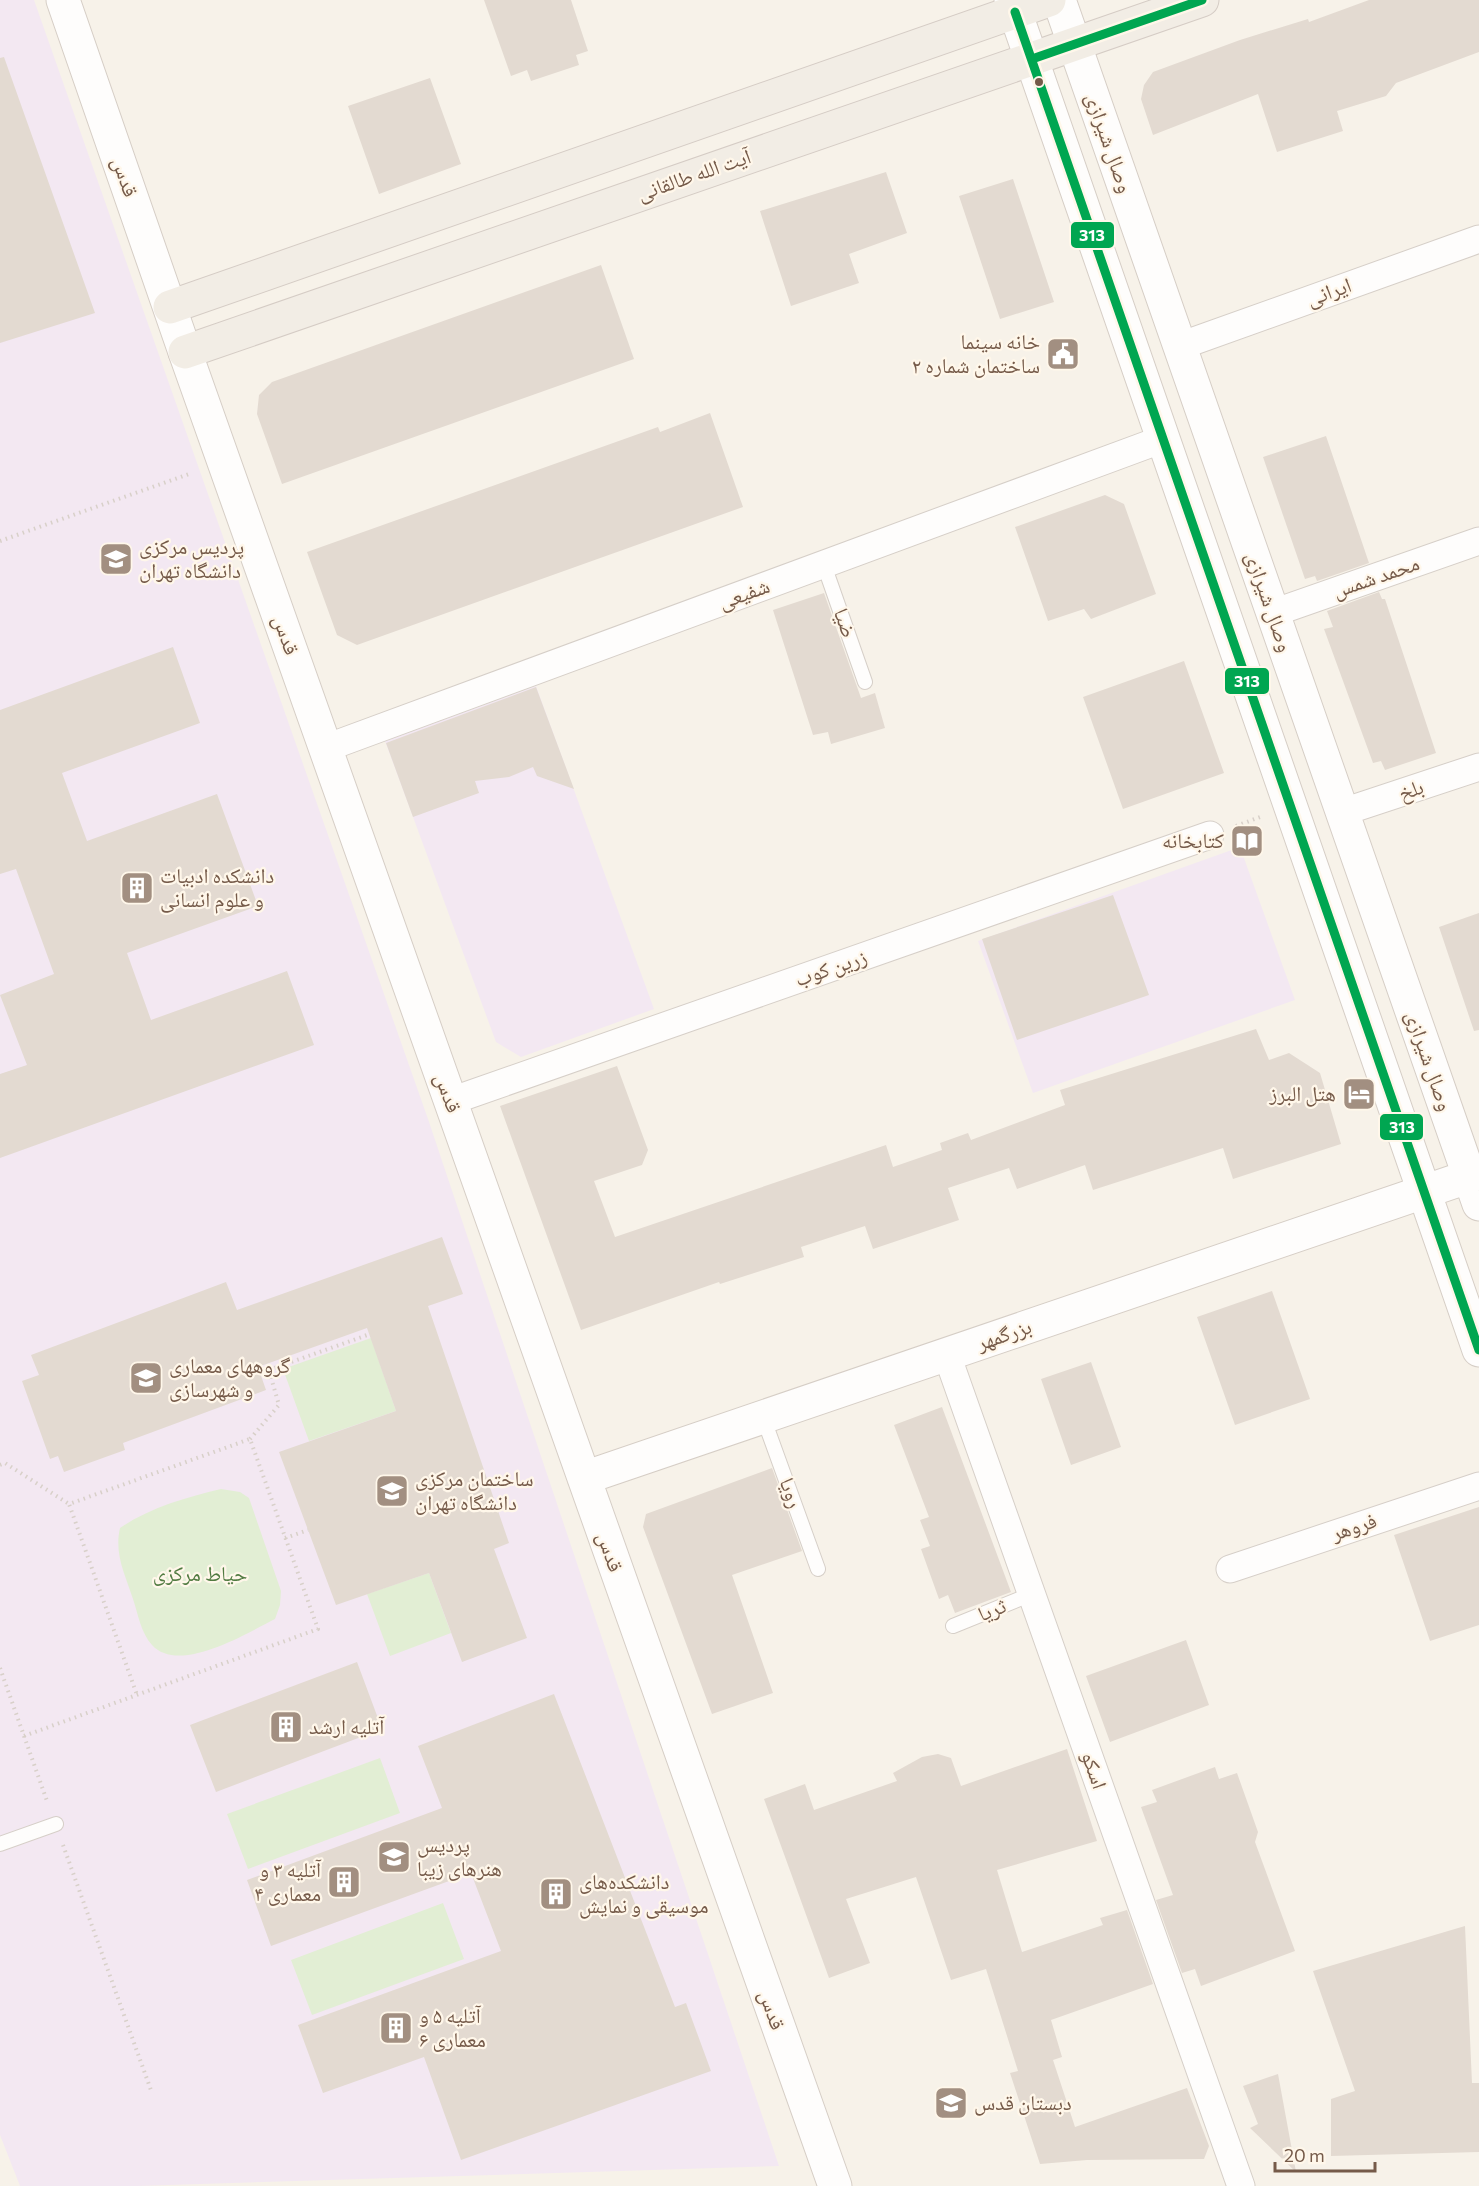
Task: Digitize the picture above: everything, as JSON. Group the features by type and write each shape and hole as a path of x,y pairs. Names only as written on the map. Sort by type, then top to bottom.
{"main road":[{"path":"170,307 1013,6 1049,0"},
{"name":"آیت الله طالقانی","path":"185,351 1202,0"}],"street":[{"name":"قدس","path":"63,0 185,351 835,2186"},
{"name":"وصال شیرازی","path":"1059,0 1342,812 1476,1184"},
{"path":"1013,6 1479,1350"},
{"name":"ایرانی","path":"1180,346 1479,239"},
{"path":"1163,439 1206,423"},
{"name":"شفیعی","path":"326,748 1163,439"},
{"name":"محمد شمس","path":"1273,613 1479,541"},
{"name":"بلخ","path":"1342,812 1479,767"},
{"name":"زرین کوب","path":"451,1101 1210,835"},
{"name":"بزرگمهر","path":"584,1478 1423,1192 1476,1184"},
{"name":"اسکو","path":"947,1355 1241,2186"},
{"name":"فروهر","path":"1230,1569 1479,1486"}],"lane":[{"name":"ضیا","path":"824,565 865,682"},
{"name":"رویا","path":"763,1417 818,1569"},
{"name":"ثریا","path":"952,1626 1032,1594"},
{"path":"0,1844 56,1824"}],"path":[{"path":"0,541 225,462"},
{"path":"1210,835 1290,807"},
{"path":"269,1370 370,1334"},
{"path":"69,1504 250,1439 279,1405 267,1364"},
{"path":"24,1736 318,1629 250,1439"},
{"path":"0,1465 5,1463 69,1504 137,1695"},
{"path":"285,1538 308,1530"},
{"path":"0,1668 152,2093"}],"shaded area":[{"name":"پردیس مرکزی دانشگاه‌ تهران","path":"0,0 34,0 428,1119 779,2166 137,2186 20,2186 0,2135"},
{"path":"536,686 654,1009 521,1057 496,1042 385,741"},
{"path":"1240,847 1295,1000 1033,1093 978,941"}],"green space":[{"path":"371,1338 396,1411 309,1441 283,1369"},
{"name":"حیاط مرکزی","path":"221,1489 240,1492 249,1498 281,1591 280,1605 275,1619 231,1641 195,1654 179,1656 164,1653 152,1645 140,1623 119,1555 120,1528 169,1504"},
{"path":"429,1573 451,1633 390,1656 367,1594"},
{"path":"380,1758 400,1813 248,1869 227,1814"},
{"path":"443,1903 464,1959 312,2015 291,1960"}],"building":[{"path":"484,0 571,0 588,51 576,55 579,65 531,81 527,70 511,76"},
{"path":"1369,0 1479,0 1479,52 1396,83 1386,96 1337,111 1343,131 1277,152 1258,94 1153,135 1141,99 1144,85 1153,72 1240,40 1308,19 1309,22"},
{"path":"4,57 95,313 0,343 0,58"},
{"path":"430,78 461,164 379,194 348,106"},
{"path":"886,172 907,233 849,254 859,283 791,306 760,211"},
{"path":"1013,179 1054,302 1000,319 959,196"},
{"path":"601,265 634,359 282,484 257,414 259,395 272,382"},
{"path":"710,413 743,507 357,645 337,635 307,552 658,427 660,432"},
{"path":"1326,436 1369,563 1317,581 1315,576 1305,579 1263,457"},
{"path":"1105,495 1124,504 1156,594 1091,619 1084,609 1048,621 1015,527"},
{"path":"1379,592 1382,599 1385,599 1436,753 1385,770 1381,761 1373,763 1324,629 1333,627 1327,611"},
{"path":"824,593 861,698 875,693 885,728 831,744 828,732 813,735 773,610"},
{"name":"دانشکده ادبیات و علوم انسانی","path":"173,647 200,723 62,773 87,841 217,794 258,906 127,953 151,1020 287,971 314,1045 0,1158 0,1074 27,1065 0,995 54,974 16,869 0,874 0,710"},
{"path":"1184,661 1224,773 1123,809 1083,697"},
{"path":"536,687 574,789 537,776 533,767 509,777 475,781 479,793 413,817 386,743"},
{"path":"1113,895 1149,995 1017,1040 982,939"},
{"path":"1479,913 1479,1030 1474,1031 1439,927"},
{"path":"1256,1029 1269,1060 1289,1053 1320,1073 1341,1144 1233,1179 1223,1148 1093,1190 1085,1165 1017,1189 1009,1168 948,1188 959,1220 873,1249 865,1226 801,1247 804,1257 720,1284 719,1282 581,1330 500,1106 617,1066 648,1150 642,1165 594,1181 615,1237 886,1145 893,1167 942,1150 940,1143 968,1133 971,1140 1065,1105 1060,1090"},
{"path":"442,1237 463,1294 428,1306 509,1543 494,1549 527,1638 462,1662 429,1573 336,1605 279,1452 396,1411 367,1328 258,1367 266,1390 123,1443 125,1450 64,1472 58,1456 50,1459 22,1381 39,1375 31,1355 226,1282 237,1310"},
{"path":"1272,1291 1310,1399 1235,1425 1197,1317"},
{"path":"1091,1362 1121,1447 1071,1465 1041,1379"},
{"path":"942,1407 1011,1592 955,1613 948,1595 939,1599 921,1549 930,1546 920,1520 929,1517 894,1425"},
{"path":"772,1468 802,1551 732,1575 773,1693 712,1714 643,1527 646,1514"},
{"path":"1479,1507 1479,1625 1430,1641 1394,1535"},
{"path":"1186,1640 1209,1705 1110,1742 1086,1676"},
{"name":"آتلیه ارشد","path":"357,1662 382,1729 216,1792 190,1725"},
{"path":"554,1694 675,2007 686,2003 711,2071 461,2160 424,2057 323,2093 298,2025 501,1951 471,1873 271,1946 247,1880 442,1808 418,1746"},
{"path":"1067,1749 1097,1841 997,1870 1022,1952 1103,1925 1100,1918 1127,1910 1153,1984 1051,2020 1062,2057 1053,2060 1075,2127 1187,2088 1209,2146 1204,2159 1087,2160 1040,2164 1010,2073 1018,2071 986,1969 951,1980 916,1877 846,1899 870,1963 829,1978 764,1799 805,1784 814,1810 897,1781 893,1773 922,1757 938,1754 951,1758 961,1786"},
{"path":"1215,1767 1219,1779 1237,1773 1258,1832 1255,1842 1295,1951 1201,1986 1195,1969 1182,1973 1156,1900 1173,1895 1141,1807 1157,1802 1152,1790"},
{"path":"1465,1926 1472,2083 1479,2083 1479,2152 1331,2156 1331,2099 1355,2091 1313,1971"},
{"path":"1278,2074 1296,2172 1250,2128 1258,2124 1243,2086"}],"transit line":[{"name":"313","path":"1032,59 1202,0"},
{"name":"313","path":"1015,12 1479,1350"}],"place":[{"name":"خانه سینما ساختمان شماره ۲","path":"1063,354"},
{"name":"پردیس مرکزی دانشگاه‌ تهران","path":"116,559"},
{"name":"کتابخانه","path":"1247,841"},
{"name":"دانشکده ادبیات و علوم انسانی","path":"137,888"},
{"name":"هتل البرز","path":"1359,1094"},
{"name":"گروههای معماری و شهرسازی","path":"146,1378"},
{"name":"ساختمان مرکزی دانشگاه تهران","path":"392,1491"},
{"name":"آتلیه ارشد","path":"286,1727"},
{"name":"پردیس هنرهای زیبا","path":"394,1857"},
{"name":"آتلیه ۳ و ۴ معماری","path":"344,1882"},
{"name":"دانشکده‌های موسیقی و نمایش","path":"556,1894"},
{"name":"آتلیه ۵ و ۶ معماری","path":"396,2028"},
{"name":"دبستان قدس","path":"951,2103"}]}
